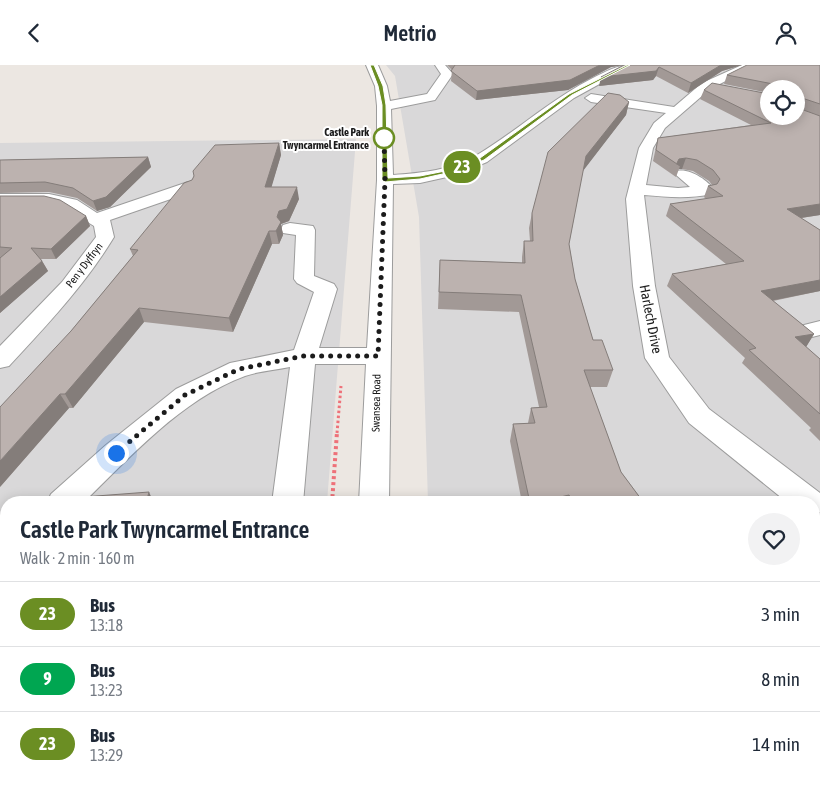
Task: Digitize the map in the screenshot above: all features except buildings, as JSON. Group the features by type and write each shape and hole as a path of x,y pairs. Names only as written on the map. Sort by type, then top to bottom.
{"street":[{"name":"Swansea Road","path":"372,65 381,86 384,105 385,180 374,496"},
{"path":"385,180 438,174 456,170 482,159 570,95 628,65"},
{"name":"Harlech Drive","path":"751,65 706,86 659,126 646,148 635,199 643,276 657,357 699,416 801,496"},
{"path":"384,105 431,97 447,74 440,66"},
{"path":"706,86 724,90"},
{"path":"570,95 676,111"},
{"path":"638,189 678,193 706,190 683,174"},
{"path":"96,219 188,187"},
{"name":"Pen y Dyffryn","path":"0,199 49,199 71,204 102,224 105,237 94,257 52,307 0,360"},
{"path":"288,496 304,356 326,289 304,279 306,230 290,229"},
{"path":"70,496 116,453 185,395 239,369 304,356 378,356"}],"shaded area":[{"path":"386,65 820,65 820,496 428,496 419,217 395,76"},
{"path":"356,139 327,496 0,496 0,143"}],"bus line":[{"name":"23","path":"372,65 381,86 384,105 385,180 438,174 456,170 482,159 570,95 628,65"}],"place":[{"name":"Castle Park Twyncarmel Entrance","path":"384,138"}],"route":[{"path":"116,453 185,395 239,369 304,356 378,356 385,180 384,138"}]}
